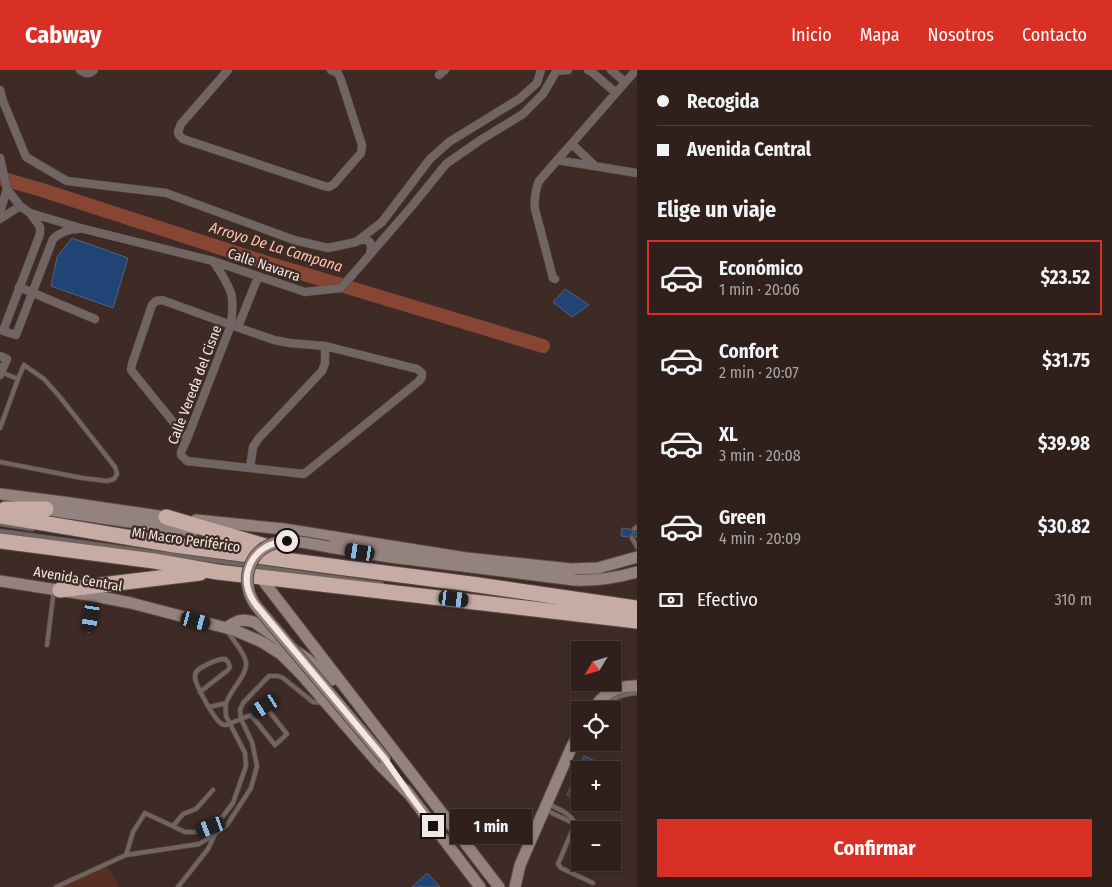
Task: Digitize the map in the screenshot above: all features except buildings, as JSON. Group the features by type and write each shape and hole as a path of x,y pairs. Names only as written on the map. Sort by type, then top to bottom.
{"highway":[{"path":"0,509 46,509"},
{"path":"0,516 174,545 472,584 637,608"},
{"path":"166,517 338,567"},
{"path":"0,541 154,561 217,572 637,619"},
{"path":"57,590 96,590 217,572"}],"main road":[{"path":"0,494 166,517 284,529 466,558 571,569 598,568 637,558"},
{"path":"0,501 118,521 195,531"},
{"path":"480,887 385,759 253,602 247,587 247,577 252,562 258,553 271,544 287,541 390,557 574,580 608,579 637,572"},
{"name":"Avenida Central","path":"0,581 57,590"},
{"path":"264,582 499,887"},
{"name":"Avenida Central","path":"96,590 151,609 226,628 253,638 281,654 328,703 380,765 410,795"},
{"path":"226,628 245,619 254,622 306,658 351,696"},
{"path":"600,701 614,690 622,687 637,686"},
{"path":"515,887 520,865 571,748"}],"street":[{"path":"80,70 85,73 91,73 94,70"},
{"path":"228,70 181,124 178,132 179,135 183,139 330,187 361,153 362,145 341,80 338,74 331,70"},
{"path":"356,242 382,222 430,159 450,142 519,98 537,83 541,70"},
{"path":"557,71 568,70"},
{"path":"588,70 616,93"},
{"path":"611,70 625,82"},
{"path":"555,279 553,278 535,209 536,187 539,181 636,70"},
{"name":"Calle Navarra","path":"0,158 6,183 20,206 30,213 84,229 213,261 305,292 343,285 446,164 523,114 543,94 557,71"},
{"path":"0,90 3,102 26,156 67,181 166,193 294,240 328,248 365,239 368,240 372,248 369,256"},
{"path":"0,110 3,102"},
{"path":"572,144 595,166"},
{"path":"558,160 637,173"},
{"path":"0,212 6,183"},
{"path":"0,219 20,206"},
{"path":"30,213 40,227 40,234 3,331 16,335 53,239 67,231 84,229"},
{"name":"Calle Vereda del Cisne","path":"213,261 230,293 234,326"},
{"name":"Calle Vereda del Cisne","path":"250,468 186,461 181,452 234,326 258,277"},
{"path":"19,287 95,319"},
{"path":"187,439 131,370 152,305 156,301 162,300 274,340 325,346 417,369 422,373 419,381 304,474 250,468 253,447 259,438 322,371 325,363 325,346"},
{"path":"0,373 3,357"}],"lane":[{"path":"0,428 24,365 44,379 60,397 115,467 117,474 114,479 107,481 0,462"},
{"path":"0,373 18,379"},
{"path":"0,524 38,530"},
{"name":"Mi Macro Periférico","path":"0,531 384,584"},
{"path":"632,538 637,547"},
{"name":"Mi Macro Periférico","path":"134,544 380,579"},
{"path":"47,645 57,590"},
{"path":"89,631 96,590"},
{"path":"492,599 637,619"},
{"path":"126,855 133,832 145,814 185,832 198,832 211,827 221,819 233,803 246,766 245,753 226,716 225,710 226,703 246,668 246,660 226,628"},
{"path":"200,692 228,670 230,667 225,659 218,659 198,670 194,678 200,692 215,717 222,724 230,724 240,718 251,715 265,706 287,734 274,745 251,715"},
{"path":"56,887 126,855 199,844 227,825 251,788 257,766 252,742 240,718 240,710 243,703 269,676 273,675 283,678 313,702 328,703"},
{"path":"611,701 626,694 637,693"},
{"path":"209,707 226,703"},
{"path":"173,826 183,814 196,809 212,790"},
{"path":"545,806 575,824 558,864 561,868 593,884"},
{"path":"221,819 227,825"},
{"path":"178,887 208,849 215,834"}],"shaded area":[{"path":"105,863 119,887 52,887"}],"waterway":[{"name":"Arroyo De La Campana","path":"0,178 264,262 543,346"}],"tunnel":[{"path":"196,532 233,551"}],"route":[{"path":"287,541 276,542 266,546 254,557 247,577 247,587 253,602 385,759 433,826"}]}
